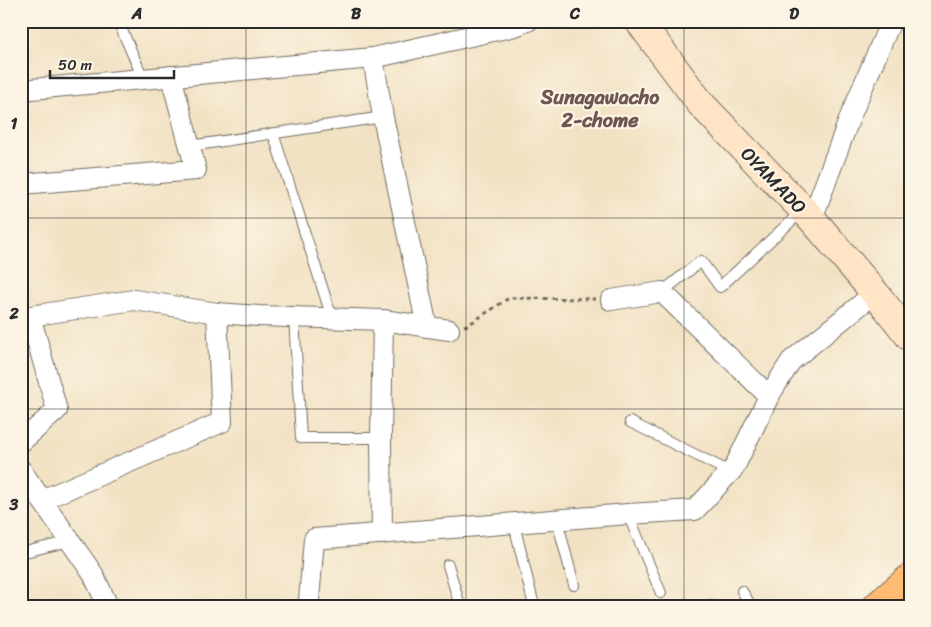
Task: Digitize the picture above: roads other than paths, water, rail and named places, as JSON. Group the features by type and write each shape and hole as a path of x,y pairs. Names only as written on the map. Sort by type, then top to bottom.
{"main road":[{"path":"877,606 910,578"}],"street":[{"name":"OYAMADO","path":"639,21 701,104 807,215 875,293 910,337"},
{"path":"807,215 891,21"},
{"path":"21,90 373,58 518,23"},
{"path":"373,58 382,117 427,327"},
{"path":"21,184 196,170 171,76"},
{"path":"611,300 662,292 769,396"},
{"path":"310,606 314,539 694,510 734,468 769,396 791,361 875,293"},
{"path":"21,442 58,410 30,316 134,300 217,313 383,320 449,330"},
{"path":"42,500 222,422 217,313"},
{"path":"382,534 383,320"},
{"path":"21,470 92,574 108,606"}],"lane":[{"path":"118,21 143,78"},
{"path":"190,146 382,117"},
{"path":"273,134 332,318"},
{"path":"662,292 700,261 720,287 807,215"},
{"path":"294,317 301,438 381,438"},
{"path":"630,422 730,472"},
{"path":"628,514 661,593"},
{"path":"557,520 574,585"},
{"path":"514,524 534,606"},
{"path":"21,553 70,541"},
{"path":"448,565 460,606"},
{"path":"742,591 750,606"}],"district":[{"name":"Sunagawacho 2-chome","path":"600,108"}]}
